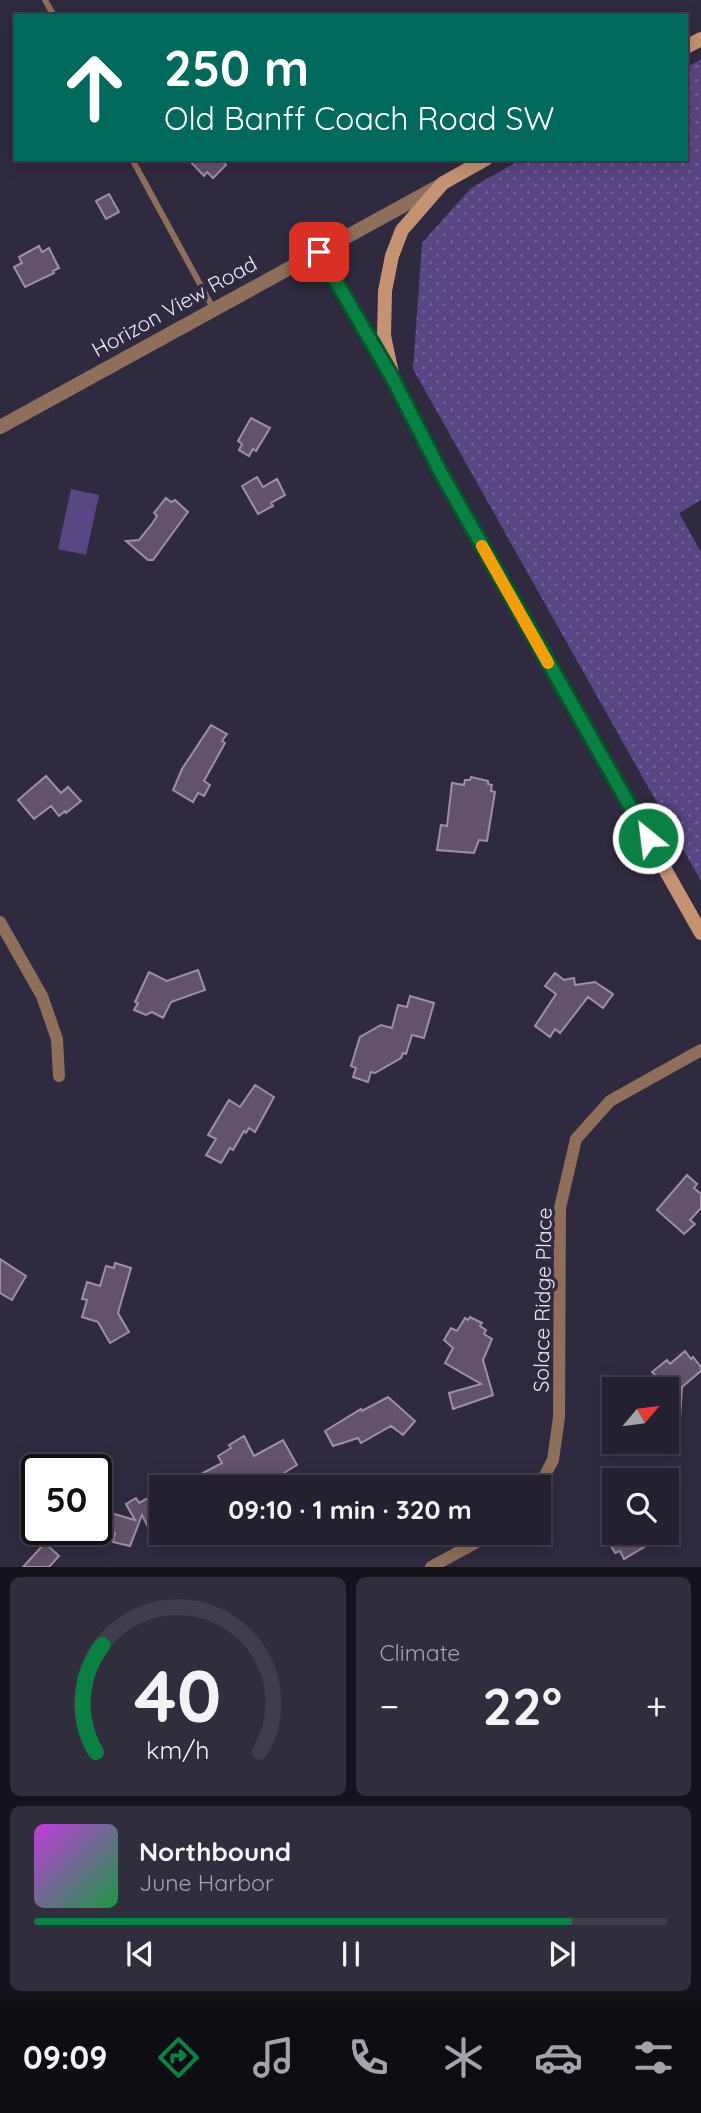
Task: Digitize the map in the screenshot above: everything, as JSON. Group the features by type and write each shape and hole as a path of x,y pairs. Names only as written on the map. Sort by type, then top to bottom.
{"main road":[{"path":"482,161 443,183 402,230 392,256 385,291 384,336 393,379 412,420 701,933"}],"street":[{"name":"Horizon View Road","path":"0,426 443,183"},
{"path":"319,252 393,379"},
{"path":"0,922 42,996 57,1039 59,1076"},
{"name":"Solace Ridge Place","path":"545,1475 553,1460 559,1417 560,1208 576,1139 610,1101 701,1050"},
{"path":"431,1567 471,1545"}],"lane":[{"path":"133,161 213,308"}],"shaded area":[{"path":"701,59 701,500 679,513 701,552 701,881 413,369 422,243 471,188 518,161 688,161 688,67"},
{"path":"71,489 99,495 86,555 58,549"}],"building":[{"path":"190,161 223,161 226,165 213,178 207,172 204,176"},
{"path":"109,194 119,212 106,219 96,201"},
{"path":"39,246 42,252 49,248 59,268 25,287 14,267 22,263 19,257"},
{"path":"251,418 270,428 256,451 253,449 249,456 239,450 242,444 238,441"},
{"path":"257,477 263,487 277,479 285,495 258,514 242,486"},
{"path":"166,498 171,502 175,500 188,512 153,560 148,560 126,541 139,540 152,524 157,516 154,513"},
{"path":"211,725 227,734 222,741 225,743 204,781 210,785 204,796 198,793 193,802 173,790 182,769"},
{"path":"46,776 61,793 68,787 81,801 59,816 51,806 34,819 18,800"},
{"path":"471,777 488,781 488,784 492,785 491,791 495,792 487,841 479,840 474,853 437,850 441,825 447,826 452,783 464,785 465,780 470,780"},
{"path":"198,970 205,990 171,1002 163,1018 152,1012 146,1015 134,1010 149,972 167,981"},
{"path":"555,973 564,980 574,978 575,985 595,982 613,994 603,1008 588,997 560,1033 555,1029 550,1037 535,1026 556,994 545,986"},
{"path":"410,996 434,1003 424,1038 412,1035 406,1054 403,1053 401,1058 375,1073 371,1072 368,1082 353,1077 356,1068 351,1066 360,1037 381,1025 392,1028 398,1005 407,1007"},
{"path":"255,1085 274,1097 255,1132 249,1128 246,1133 244,1131 233,1150 230,1148 221,1163 206,1155 216,1139 208,1135 229,1100 240,1107"},
{"path":"687,1175 697,1184 694,1188 701,1194 701,1208 690,1220 695,1224 684,1234 657,1210"},
{"path":"0,1259 26,1276 12,1300 0,1293"},
{"path":"115,1263 131,1268 118,1313 129,1332 110,1343 98,1322 82,1317 87,1300 82,1299 87,1282 100,1286 106,1266 114,1268"},
{"path":"470,1317 482,1323 480,1326 486,1330 484,1334 492,1339 483,1360 493,1395 453,1409 449,1393 481,1384 445,1363 453,1348 444,1340 451,1328 457,1331 465,1318 468,1320"},
{"path":"685,1351 701,1367 701,1371 682,1387 680,1418 679,1377 652,1377 655,1375 652,1372 667,1360 670,1364"},
{"path":"388,1397 415,1421 403,1435 391,1426 361,1443 358,1438 333,1446 325,1431 361,1409 362,1411"},
{"path":"244,1436 254,1456 283,1440 297,1465 284,1473 285,1475 204,1475 203,1473 222,1463 218,1456 231,1448 229,1445"},
{"path":"136,1498 139,1503 149,1498 149,1529 142,1515 130,1546 113,1542 115,1533 112,1532 112,1513 135,1520 126,1504"},
{"path":"43,1545 47,1545 59,1556 49,1567 23,1567"},
{"path":"611,1545 644,1547 624,1559 620,1551 615,1553"}],"slow traffic":[{"path":"482,546 548,663"}],"route":[{"path":"319,252 393,379 441,473 648,838"}]}
